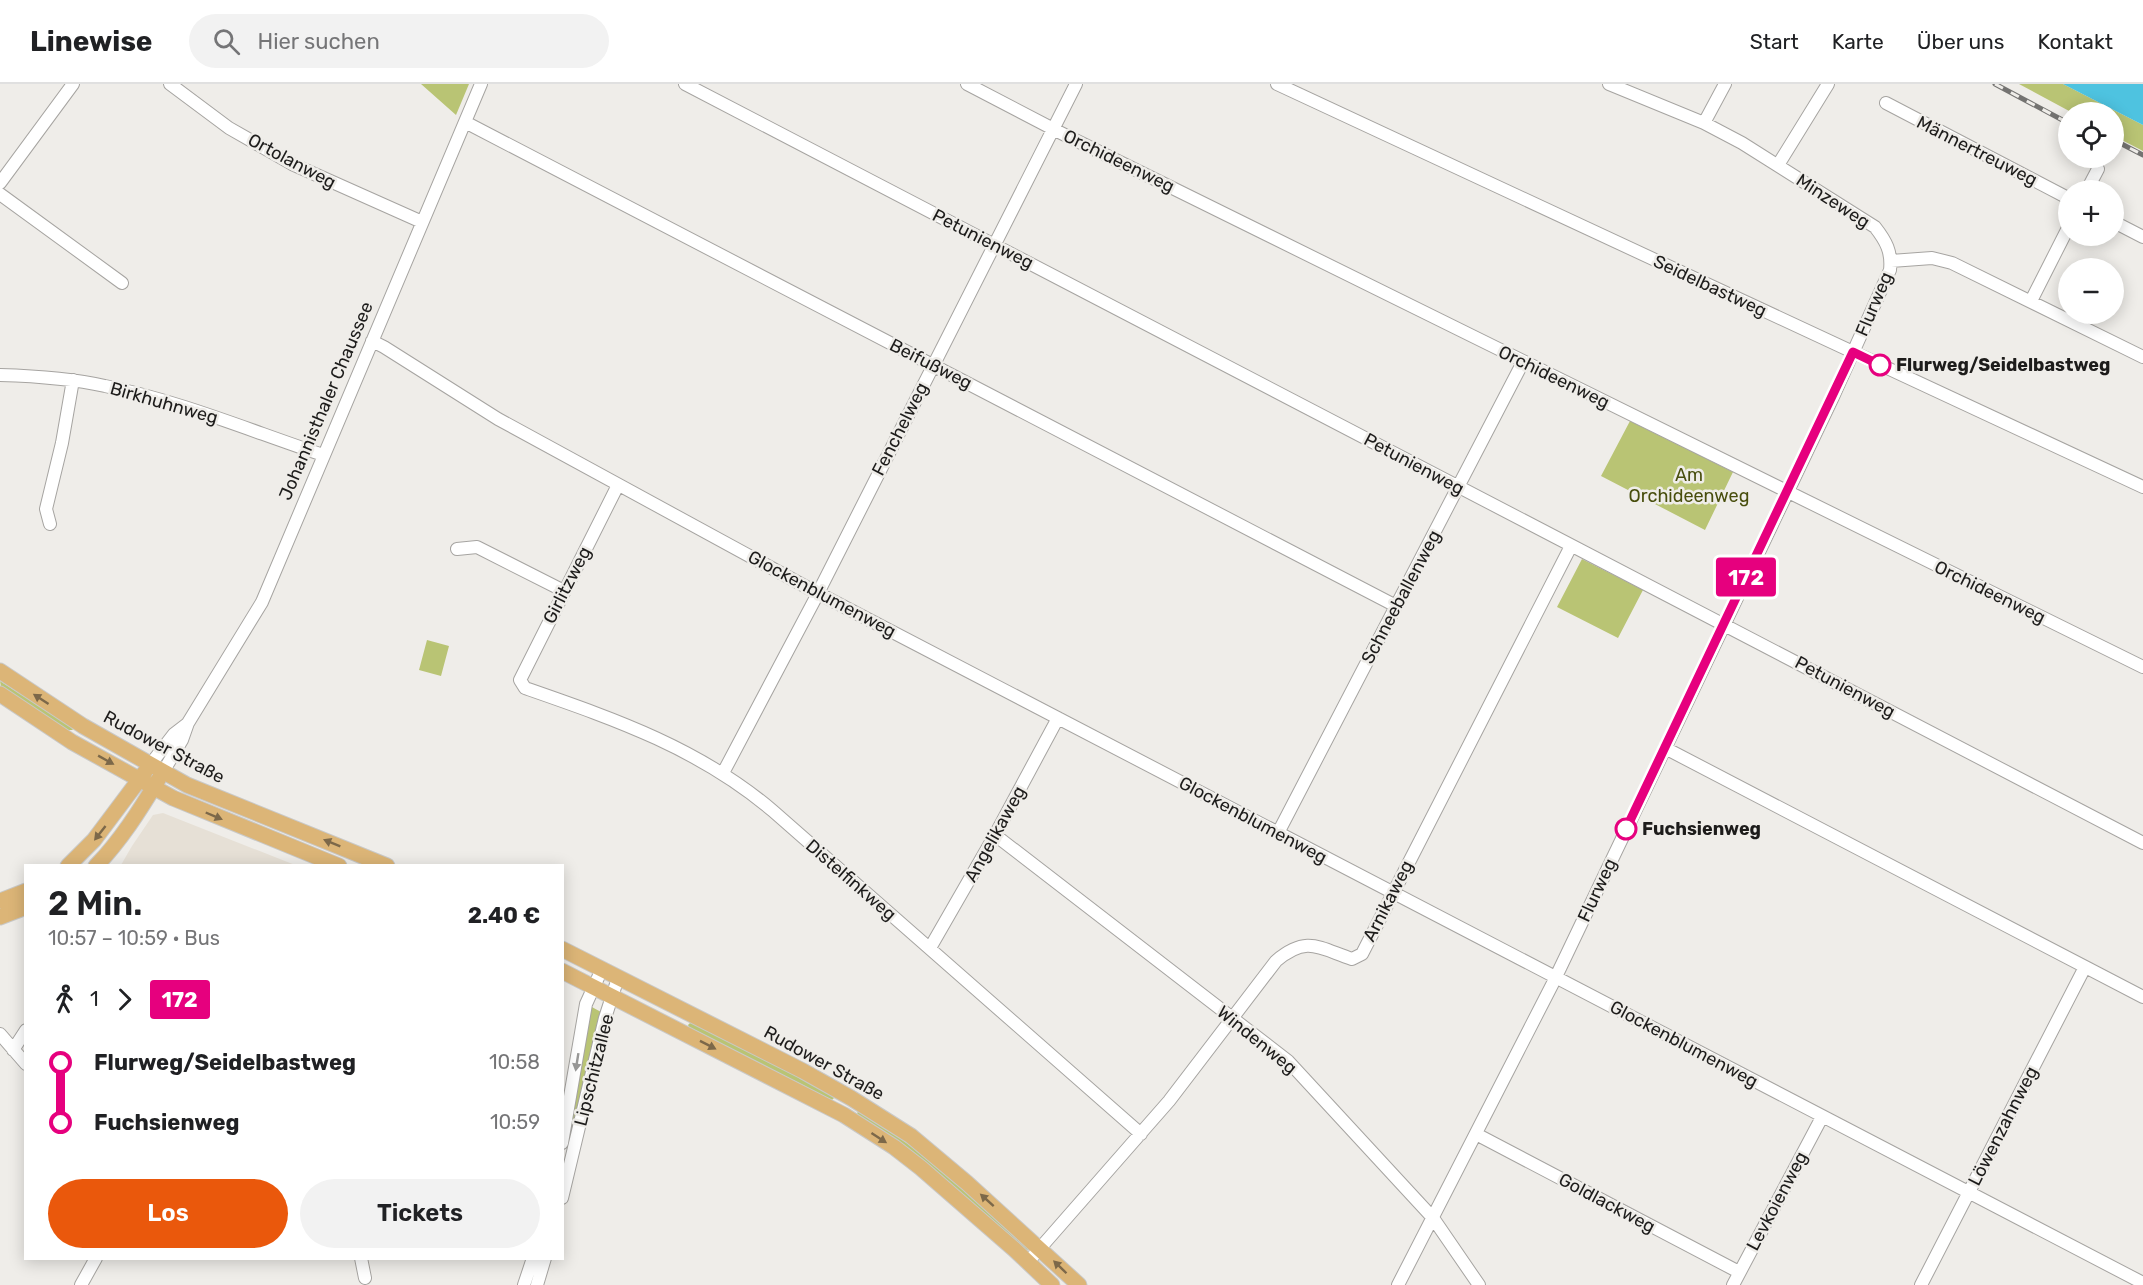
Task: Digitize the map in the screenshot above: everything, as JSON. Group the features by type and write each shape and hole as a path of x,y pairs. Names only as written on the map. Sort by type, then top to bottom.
{"main road":[{"name":"Rudower Straße","path":"0,671 82,726 157,768 221,800 382,864"},
{"path":"0,694 72,742 173,798 334,864"},
{"path":"72,742 82,726"},
{"name":"Johannisthaler Chaussee","path":"70,864 94,840 139,779 157,768"},
{"name":"Johannisthaler Chaussee","path":"98,864 118,840 154,787 157,768"},
{"path":"0,901 24,892"},
{"path":"0,917 24,909"},
{"name":"Rudower Straße","path":"564,950 796,1067 855,1100 911,1136 1041,1248 1079,1285"},
{"name":"Rudower Straße","path":"564,972 844,1115 894,1147 1029,1262 1052,1285"},
{"path":"678,1030 687,1013"},
{"path":"844,1115 855,1100"}],"street":[{"path":"0,183 73,84"},
{"name":"Ortolanweg","path":"170,84 229,128 292,164 422,222"},
{"name":"Johannisthaler Chaussee","path":"157,768 182,740 188,723 262,602 481,84"},
{"name":"Petunienweg","path":"685,84 2143,843"},
{"name":"Orchideenweg","path":"967,84 1053,129 2143,667"},
{"name":"Fenchelweg","path":"723,773 1076,84"},
{"name":"Seidelbastweg","path":"1276,84 2143,487"},
{"name":"Minzeweg","path":"1609,84 1626,87 1704,123 1778,165 1875,227 1888,246 1892,261"},
{"path":"1704,123 1725,84"},
{"path":"1778,165 1828,84"},
{"name":"Männertreuweg","path":"1886,103 2058,193"},
{"name":"Beifußweg","path":"465,122 1396,606"},
{"path":"2092,180 2098,169"},
{"path":"0,194 122,284"},
{"path":"2124,227 2143,237"},
{"path":"2031,301 2059,246"},
{"path":"1892,261 1932,258 1946,261 2143,357"},
{"name":"Flurweg","path":"1398,1285 1555,977 1887,280 1892,261"},
{"name":"Glockenblumenweg","path":"372,341 498,419 817,593 2143,1283"},
{"name":"Schneeballenweg","path":"1278,833 1523,362"},
{"name":"Birkhuhnweg","path":"0,375 47,376 139,394 323,455"},
{"path":"50,524 46,508 62,443 73,380"},
{"name":"Girlitzweg","path":"523,686 520,680 618,485"},
{"name":"Arnikaweg","path":"1029,1262 1182,1086 1269,970 1289,952 1305,946 1319,946 1352,959 1359,957 1571,546"},
{"path":"457,549 477,547 564,591"},
{"name":"Distelfinkweg","path":"523,686 657,737 723,773 759,800 1142,1134"},
{"name":"Angelikaweg","path":"930,948 995,835 1058,718"},
{"path":"1665,748 2143,996"},
{"name":"Windenweg","path":"995,835 1288,1061 1433,1218 1479,1285"},
{"name":"Löwenzahnweg","path":"1921,1285 2085,966"},
{"name":"Lipschitzallee","path":"564,1131 586,1004 602,969"},
{"name":"Lipschitzallee","path":"564,1182 568,1150 618,978"},
{"path":"13,1050 24,1033"},
{"path":"0,1034 24,1062"},
{"name":"Levkoienweg","path":"1732,1285 1822,1117"},
{"name":"Goldlackweg","path":"1476,1134 1739,1272"},
{"path":"81,1285 95,1260"},
{"path":"361,1260 365,1278"},
{"path":"524,1285 531,1260"},
{"path":"537,1285 544,1260"}],"shaded area":[{"path":"163,813 292,864 122,864 153,815"}],"green space":[{"path":"421,84 469,84 456,115"},
{"path":"2019,84 2063,84 2098,102 2058,102 2058,105"},
{"path":"2124,115 2143,125 2143,151 2124,141"},
{"name":"Am Orchideenweg","path":"1630,421 1733,472 1705,530 1601,476"},
{"path":"1582,559 1643,590 1618,638 1557,607"},
{"path":"427,640 449,646 441,676 419,670"},
{"path":"0,681 73,730 68,730 1,687"},
{"path":"590,1006 601,1012 584,1079 574,1134 569,1133"},
{"path":"690,1023 836,1096 832,1100 689,1027"},
{"path":"858,1110 931,1161 1029,1249 1025,1251 857,1115"}],"water":[{"path":"2063,84 2143,84 2143,125 2124,115 2124,102 2098,102"}],"railway":[{"path":"1995,84 2058,118"},
{"path":"2124,145 2143,155"}],"bus line":[{"name":"172","path":"1626,829 1853,352 1880,365"}],"place":[{"name":"Flurweg/Seidelbastweg","path":"1880,365"},
{"name":"Fuchsienweg","path":"1626,829"}]}
